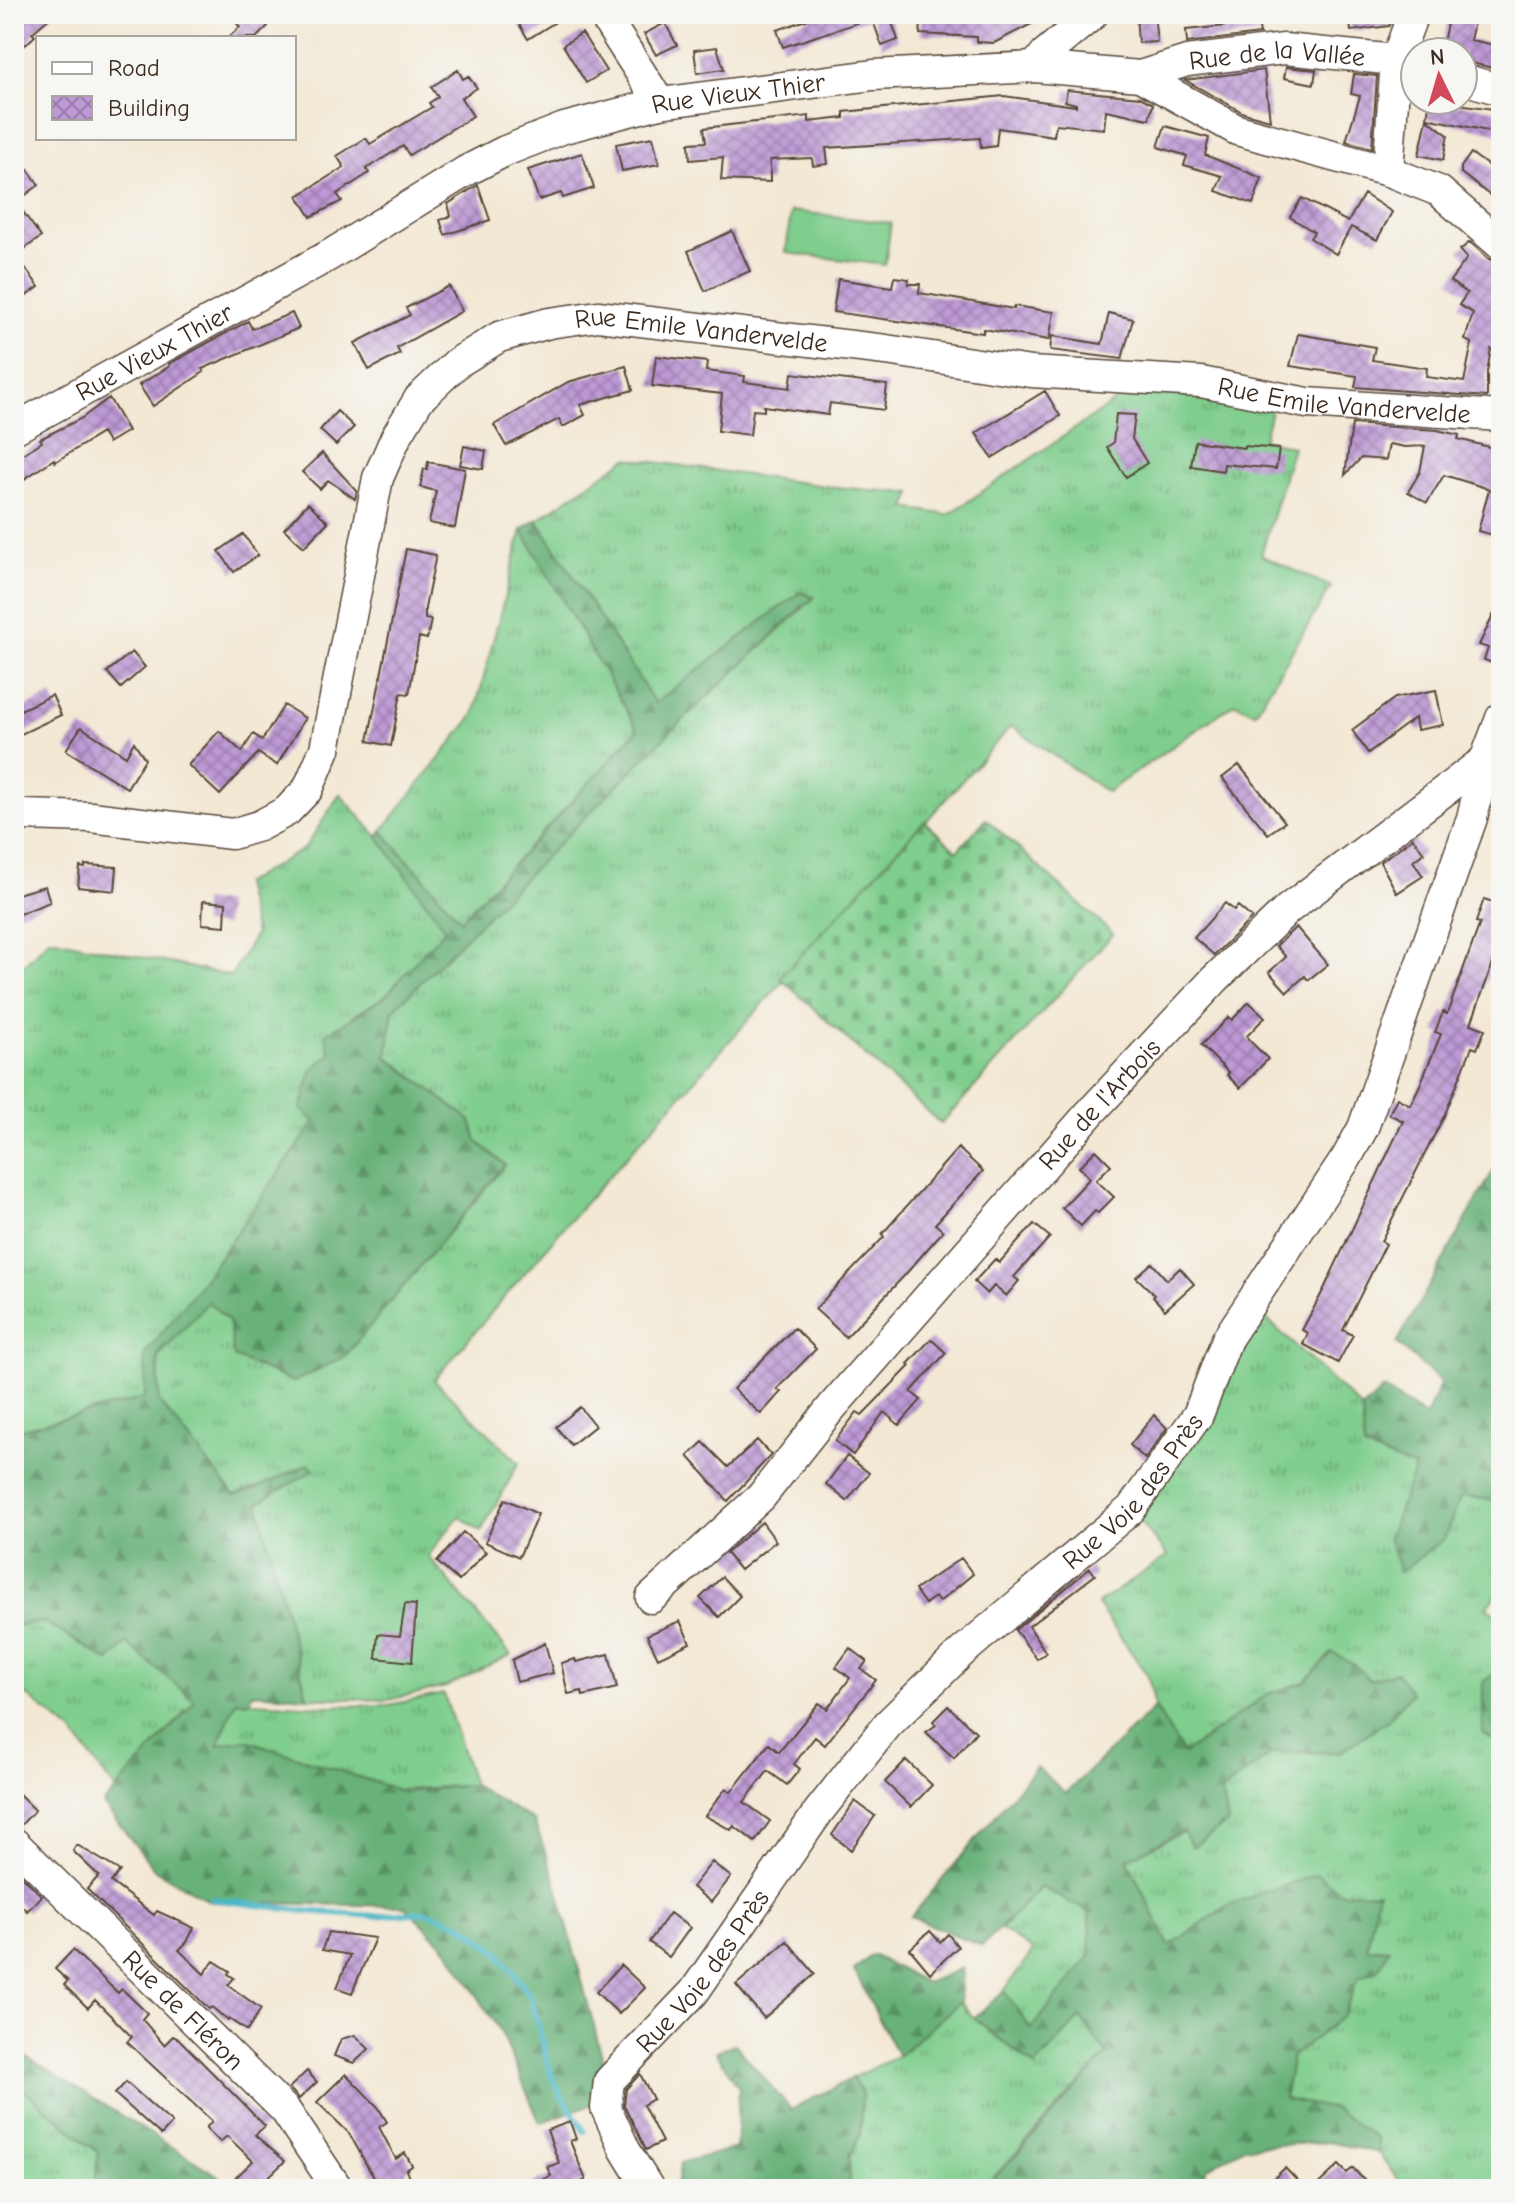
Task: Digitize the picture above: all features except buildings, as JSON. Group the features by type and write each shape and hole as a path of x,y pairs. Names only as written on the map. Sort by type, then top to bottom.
{"street":[{"path":"603,14 660,103"},
{"path":"1035,67 1045,54 1093,14"},
{"path":"1410,36 1413,14"},
{"name":"Rue de la Vallée","path":"1140,76 1187,61 1284,49 1399,61"},
{"name":"Rue Vieux Thier","path":"14,429 330,255 466,171 505,151 564,128 660,103 873,75 1035,67 1140,76 1237,130 1388,171 1439,191 1501,245"},
{"path":"1479,84 1501,90"},
{"path":"1388,171 1399,104"},
{"name":"Rue Emile Vandervelde","path":"14,819 23,815 91,817 232,834 259,826 287,811 308,789 325,749 378,478 396,437 419,399 457,363 499,337 549,323 598,316 886,350 1031,372 1201,382 1307,403 1501,416"},
{"name":"Rue Voie des Près","path":"649,2189 625,2150 606,2108 609,2081 694,1992 819,1811 888,1724 952,1662 1131,1509 1198,1415 1227,1339 1363,1128 1472,818 1485,760 1501,718"},
{"name":"Rue de l'Arbois","path":"651,1598 761,1497 832,1407 977,1241 1089,1114 1215,979 1288,909 1485,760"},
{"name":"Rue de Fléron","path":"14,1843 285,2110 338,2189"}],"green space":[{"path":"791,211 891,223 885,265 786,253"},
{"path":"1130,391 1273,404 1263,440 1293,447 1261,555 1331,587 1255,713 1235,703 1107,792 1011,726 569,1221 434,1380 519,1463 481,1531 459,1516 428,1556 511,1655 446,1687 387,1700 307,1697 258,1503 313,1470 234,1495 159,1402 158,1357 208,1301 228,1320 235,1357 293,1382 344,1357 505,1165 477,1141 471,1121 387,1056 393,1010 674,728 814,598 800,593 655,704 537,520 627,458 832,487 912,493 906,508 948,515"},
{"path":"537,520 655,703 800,592 814,597 674,728 393,1010 387,1057 471,1121 477,1141 505,1165 344,1357 294,1382 234,1357 228,1320 208,1302 158,1357 159,1402 234,1495 253,1490 308,1464 314,1470 258,1503 307,1697 251,1693 250,1702 236,1701 218,1745 246,1740 404,1792 473,1785 534,1821 555,1879 606,2072 597,2102 540,2123 502,2034 449,1951 405,1906 211,1902 155,1870 103,1804 195,1701 127,1643 109,1661 44,1622 14,1626 14,1431 145,1398 145,1354 196,1290 315,1122 301,1109 313,1068 331,1054 325,1035 385,996 445,929 378,837 382,831 461,920 638,730 522,530"},
{"path":"522,530 638,730 460,921 382,831 474,715"},
{"path":"340,794 378,837 446,929 385,996 325,1035 331,1054 316,1121 196,1290 145,1354 145,1398 14,1431 14,975 50,938 231,976 255,934 243,884 305,848"},
{"path":"986,819 1113,934 941,1124 780,978 924,821 957,851"},
{"path":"1501,1157 1501,1495 1498,1501 1461,1496 1444,1539 1400,1572 1388,1538 1415,1468 1364,1448 1362,1409 1383,1389 1426,1416 1441,1382 1397,1343"},
{"path":"1255,1308 1362,1409 1364,1448 1416,1468 1388,1538 1444,1539 1461,1496 1497,1501 1501,1495 1501,1589 1486,1607 1501,1616 1501,1669 1483,1682 1483,1733 1501,1745 1501,1903 1495,1906 1489,1923 1501,1940 1501,2189 1404,2189 1379,2153 1376,2139 1334,2109 1284,2100 1292,2056 1343,2016 1358,1978 1378,1970 1388,1949 1367,1948 1228,1905 1169,1946 1127,1859 1184,1831 1193,1846 1228,1823 1221,1791 1272,1753 1340,1752 1388,1720 1411,1693 1397,1673 1369,1680 1356,1666 1332,1653 1305,1682 1268,1694 1183,1754 1155,1707 1148,1676 1097,1604 1168,1556 1133,1514"},
{"path":"44,1622 108,1661 126,1643 196,1701 116,1790 72,1732 14,1685 14,1626"},
{"path":"1332,1652 1356,1666 1369,1680 1397,1672 1411,1693 1388,1720 1340,1752 1272,1753 1222,1791 1228,1823 1192,1847 1183,1831 1127,1859 1169,1946 1228,1905 1317,1874 1342,1893 1378,1892 1367,1948 1389,1949 1378,1970 1358,1978 1343,2016 1292,2056 1284,2099 1334,2109 1377,2139 1379,2153 1328,2142 1244,2147 1207,2169 1199,2189 983,2189 1107,2054 1080,2017 1035,2067 974,2018 1004,1991 1031,2029 1090,1956 1089,1912 1041,1887 982,1946 911,1917 1036,1767 1066,1793 1155,1707 1184,1754 1268,1694 1305,1682"},
{"path":"1501,1669 1501,1745 1483,1733 1483,1682"},
{"path":"444,1694 473,1785 399,1790 246,1740 217,1745 236,1701 321,1706 389,1705"},
{"path":"1041,1887 1089,1912 1091,1956 1031,2030 1004,1991 1033,1951 1001,1929"},
{"path":"1501,1903 1501,1940 1488,1923 1495,1906"},
{"path":"872,1955 926,1983 962,1968 960,2002 898,2056 854,1970"},
{"path":"960,2002 974,2018 1035,2067 1080,2017 1107,2054 983,2189 850,2189 849,2156 860,2135 862,2093 852,2078 898,2056"},
{"path":"735,2044 791,2110 852,2078 862,2093 860,2135 849,2156 850,2189 677,2189 680,2163 736,2148 739,2088 716,2052"},
{"path":"14,2049 220,2177 212,2189 95,2189 98,2152 14,2082"},
{"path":"14,2082 98,2152 95,2189 14,2189"}],"waterway":[{"path":"211,1899 375,1916 426,1912 461,1924 498,1952 530,1995 553,2081 584,2131"}]}
